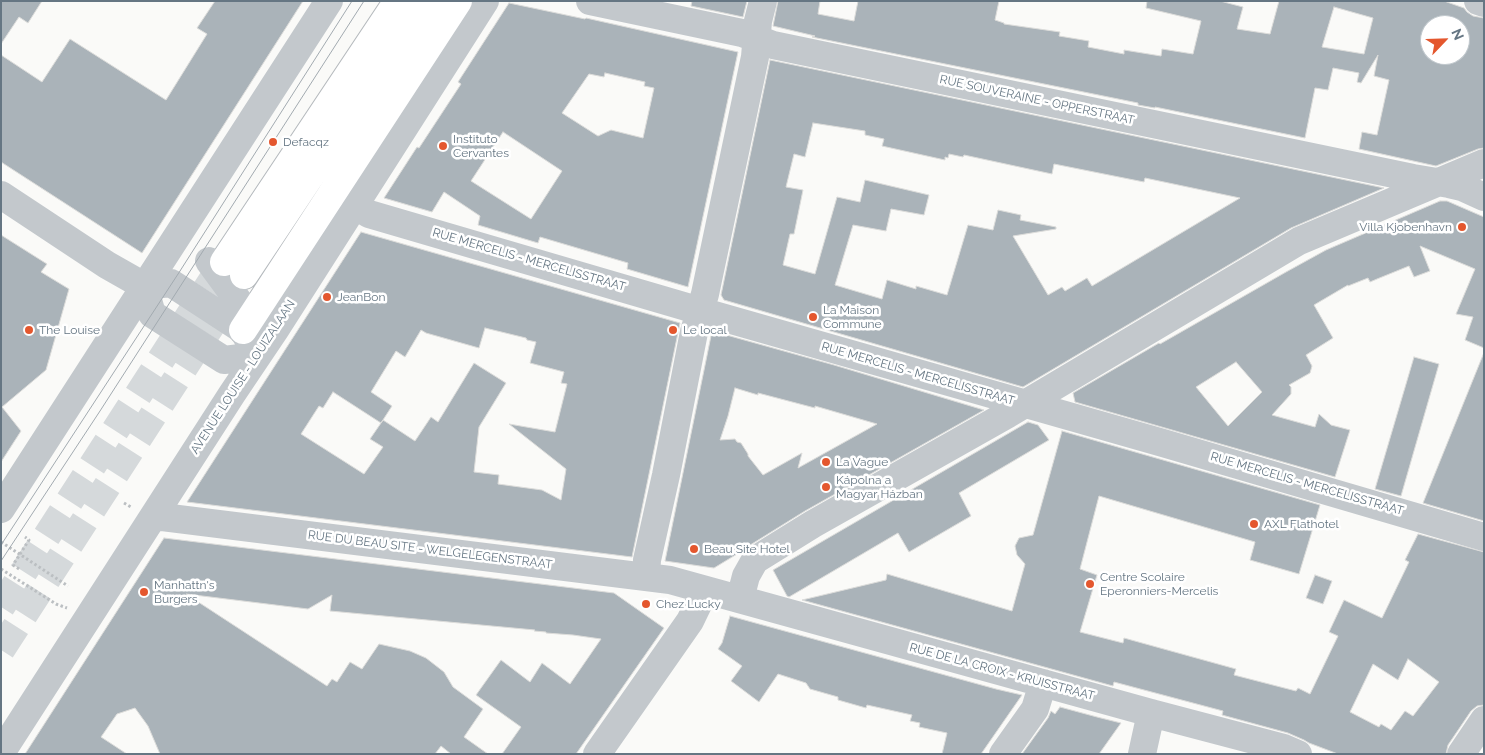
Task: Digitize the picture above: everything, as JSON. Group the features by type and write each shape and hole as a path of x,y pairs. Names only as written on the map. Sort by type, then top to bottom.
{"highway":[{"path":"398,1 212,268 427,1"},
{"path":"243,330 458,1"}],"street":[{"path":"1,508 329,1"},
{"name":"AVENUE LOUISE - LOUIZALAAN","path":"1,753 485,1"},
{"name":"RUE SOUVERAINE - OPPERSTRAAT","path":"590,1 742,34 773,46 1462,187 1484,197"},
{"path":"646,577 647,560 694,332 707,285 755,57 758,21 763,1"},
{"path":"1478,1 1484,3"},
{"path":"740,599 746,576 756,560 813,524 1000,418 1299,241 1484,163"},
{"path":"1,195 144,286 171,284 243,330 257,356 224,360 152,314 144,286"},
{"name":"RUE MERCELIS - MERCELISSTRAAT","path":"354,206 369,214 700,311 1182,448 1484,537"},
{"path":"224,360 243,330"},
{"name":"RUE DU BEAU SITE - WELGELEGENSTRAAT","path":"154,516 670,580 704,590"},
{"path":"597,754 690,621 704,590"},
{"name":"RUE DE LA CROIX - KRUISSTRAAT","path":"704,590 1284,748 1298,754"},
{"path":"1004,754 1035,709 1043,683"},
{"path":"1142,754 1151,713"},
{"path":"1461,754 1484,720"}],"path":[{"path":"19,569 13,565 29,540 25,537"},
{"path":"1,542 68,586"},
{"path":"1,569 56,604"}],"building":[{"path":"1,1 42,1 28,23 19,17 1,44"},
{"path":"215,1 303,1 142,253 1,162 1,55 42,82 70,39 166,100 207,34 197,28"},
{"path":"692,1 747,1 743,17 691,6"},
{"path":"778,1 820,1 818,14 854,21 858,1 999,1 995,20 1004,24 1060,32 1059,36 1089,41 1088,47 1124,54 1124,50 1161,56 1162,49 1193,54 1201,21 1146,8 1147,1 1220,1 1243,7 1237,29 1270,34 1279,1 1444,1 1464,8 1473,16 1484,18 1484,148 1436,166 1359,149 1362,132 1377,135 1389,80 1374,76 1378,55 1361,83 1357,82 1359,73 1333,68 1328,90 1315,88 1305,138 812,37 815,36 773,26","holes":["1334,7 1373,18 1364,54 1322,47"]},
{"path":"509,3 738,52 688,287 627,269 628,263 540,237 538,243 478,225 480,216 444,192 432,212 384,198 461,84 458,82","holes":["605,73 645,82 644,86 654,88 643,138 611,130 598,136 562,113 589,74 604,77","503,132 562,171 531,219 471,181"]},
{"path":"770,60 1384,188 1291,228 1023,387 724,300 721,295","holes":["813,123 865,131 865,135 884,139 882,146 945,160 945,157 948,158 949,154 963,157 964,155 1052,174 1054,164 1144,182 1145,178 1240,198 1092,286 1087,278 1065,291 1062,287 1048,295 1013,236 1056,229 1056,227 1020,220 1021,215 998,210 993,230 968,225 947,295 916,286 916,289 887,280 882,299 835,285 853,225 886,231 891,209 924,215 929,195 865,180 860,202 837,197 815,274 783,265 790,234 794,234 803,190 786,187 794,154 805,157"]},
{"path":"1440,201 1447,201 1484,217 1484,348 1465,340 1473,317 1456,314 1475,269 1420,246 1430,271 1414,277 1409,266 1370,282 1368,278 1348,285 1314,305 1333,338 1306,355 1312,366 1310,373 1289,385 1291,387 1291,394 1272,415 1315,427 1319,414 1331,425 1350,430 1335,477 1075,402 1073,393 1326,250","holes":["1236,362 1262,392 1228,426 1196,387"]},
{"path":"361,232 680,323 632,557 187,502","holes":["485,328 536,342 530,363 564,372 561,383 567,384 555,432 509,424 566,469 561,500 542,490 498,484 499,475 474,472 479,427 506,383 474,363 438,422 431,417 415,441 383,420 381,423 392,406 371,392 396,351 405,357 421,330 479,348","333,392 381,423 370,439 383,447 364,474 301,434 319,406 323,408"]},
{"name":"The Louise","path":"1,235 47,264 41,272 69,289 46,370 2,407 21,431 1,462"},
{"path":"712,331 984,410 805,511 714,568 665,561","holes":["735,388 758,395 758,393 815,408 815,406 877,424 798,468 802,453 763,475 748,456 741,443 735,439 720,440"]},
{"path":"1484,355 1484,521 1423,503"},
{"path":"1414,357 1439,364 1401,496 1375,489"},
{"path":"1028,422 1038,425 1049,440 959,493 971,516 909,552 898,533 789,597 787,596 773,570"},
{"path":"1062,431 1320,505 1299,574 1250,560 1255,542 1099,496 1080,569 1097,575 1080,632 1123,643 1124,638 1236,669 1234,675 1296,691 1298,688 1310,694 1338,636 1329,632 1344,600 1382,618 1409,562 1405,560 1418,534 1484,552 1484,705 1477,706 1471,711 1448,745 1446,754 1338,754 1288,733 1222,715 1223,711 1114,682 1113,686 802,600 886,580 887,574 1012,611 1025,564 1017,555 1015,546 1019,538 1033,535","holes":["1408,659 1439,682 1413,716 1405,711 1391,730 1381,724 1379,727 1350,712 1373,664 1398,680"]},
{"path":"164,538 614,593 664,628 576,754 502,754 521,727 476,695 501,660 530,682 542,663 570,684 601,639 535,630 330,611 332,595 308,609 186,594 327,686 332,679 337,682 350,662 362,669 379,644 410,651 426,658 444,672 453,687 483,709 464,737 488,754 451,754 441,746 435,754 160,754 148,726 135,708 117,714 101,737 127,754 25,754"},
{"path":"1315,575 1332,581 1323,604 1306,598"},
{"path":"730,616 1022,695 981,754 942,754 947,733 919,727 920,723 910,721 912,715 867,705 866,708 838,700 838,697 810,689 806,683 778,674 759,702 731,681 742,666 718,649 722,643"},
{"path":"1060,707 1121,723 1099,754 1022,754 1051,711 1055,714"}],"tunnel":[{"path":"1,607 224,262"},
{"path":"1,650 231,295"}],"tram line":[{"path":"1,545 180,271 352,1"},
{"path":"1,561 364,1"}],"place":[{"name":"Defacqz","path":"273,142"},
{"name":"Instituto Cervantes","path":"443,146"},
{"name":"Villa Kjobenhavn","path":"1462,227"},
{"name":"JeanBon","path":"327,297"},
{"name":"La Maison Commune","path":"813,317"},
{"name":"The Louise","path":"29,330"},
{"name":"Le local","path":"673,330"},
{"name":"La Vague","path":"826,462"},
{"name":"Kápolna a Magyar Házban","path":"826,487"},
{"name":"AXL Flathotel","path":"1254,524"},
{"name":"Beau Site Hotel","path":"694,549"},
{"name":"Centre Scolaire Eperonniers-Mercelis","path":"1090,584"},
{"name":"Manhattn's Burgers","path":"144,592"},
{"name":"Chez Lucky","path":"646,604"}]}
